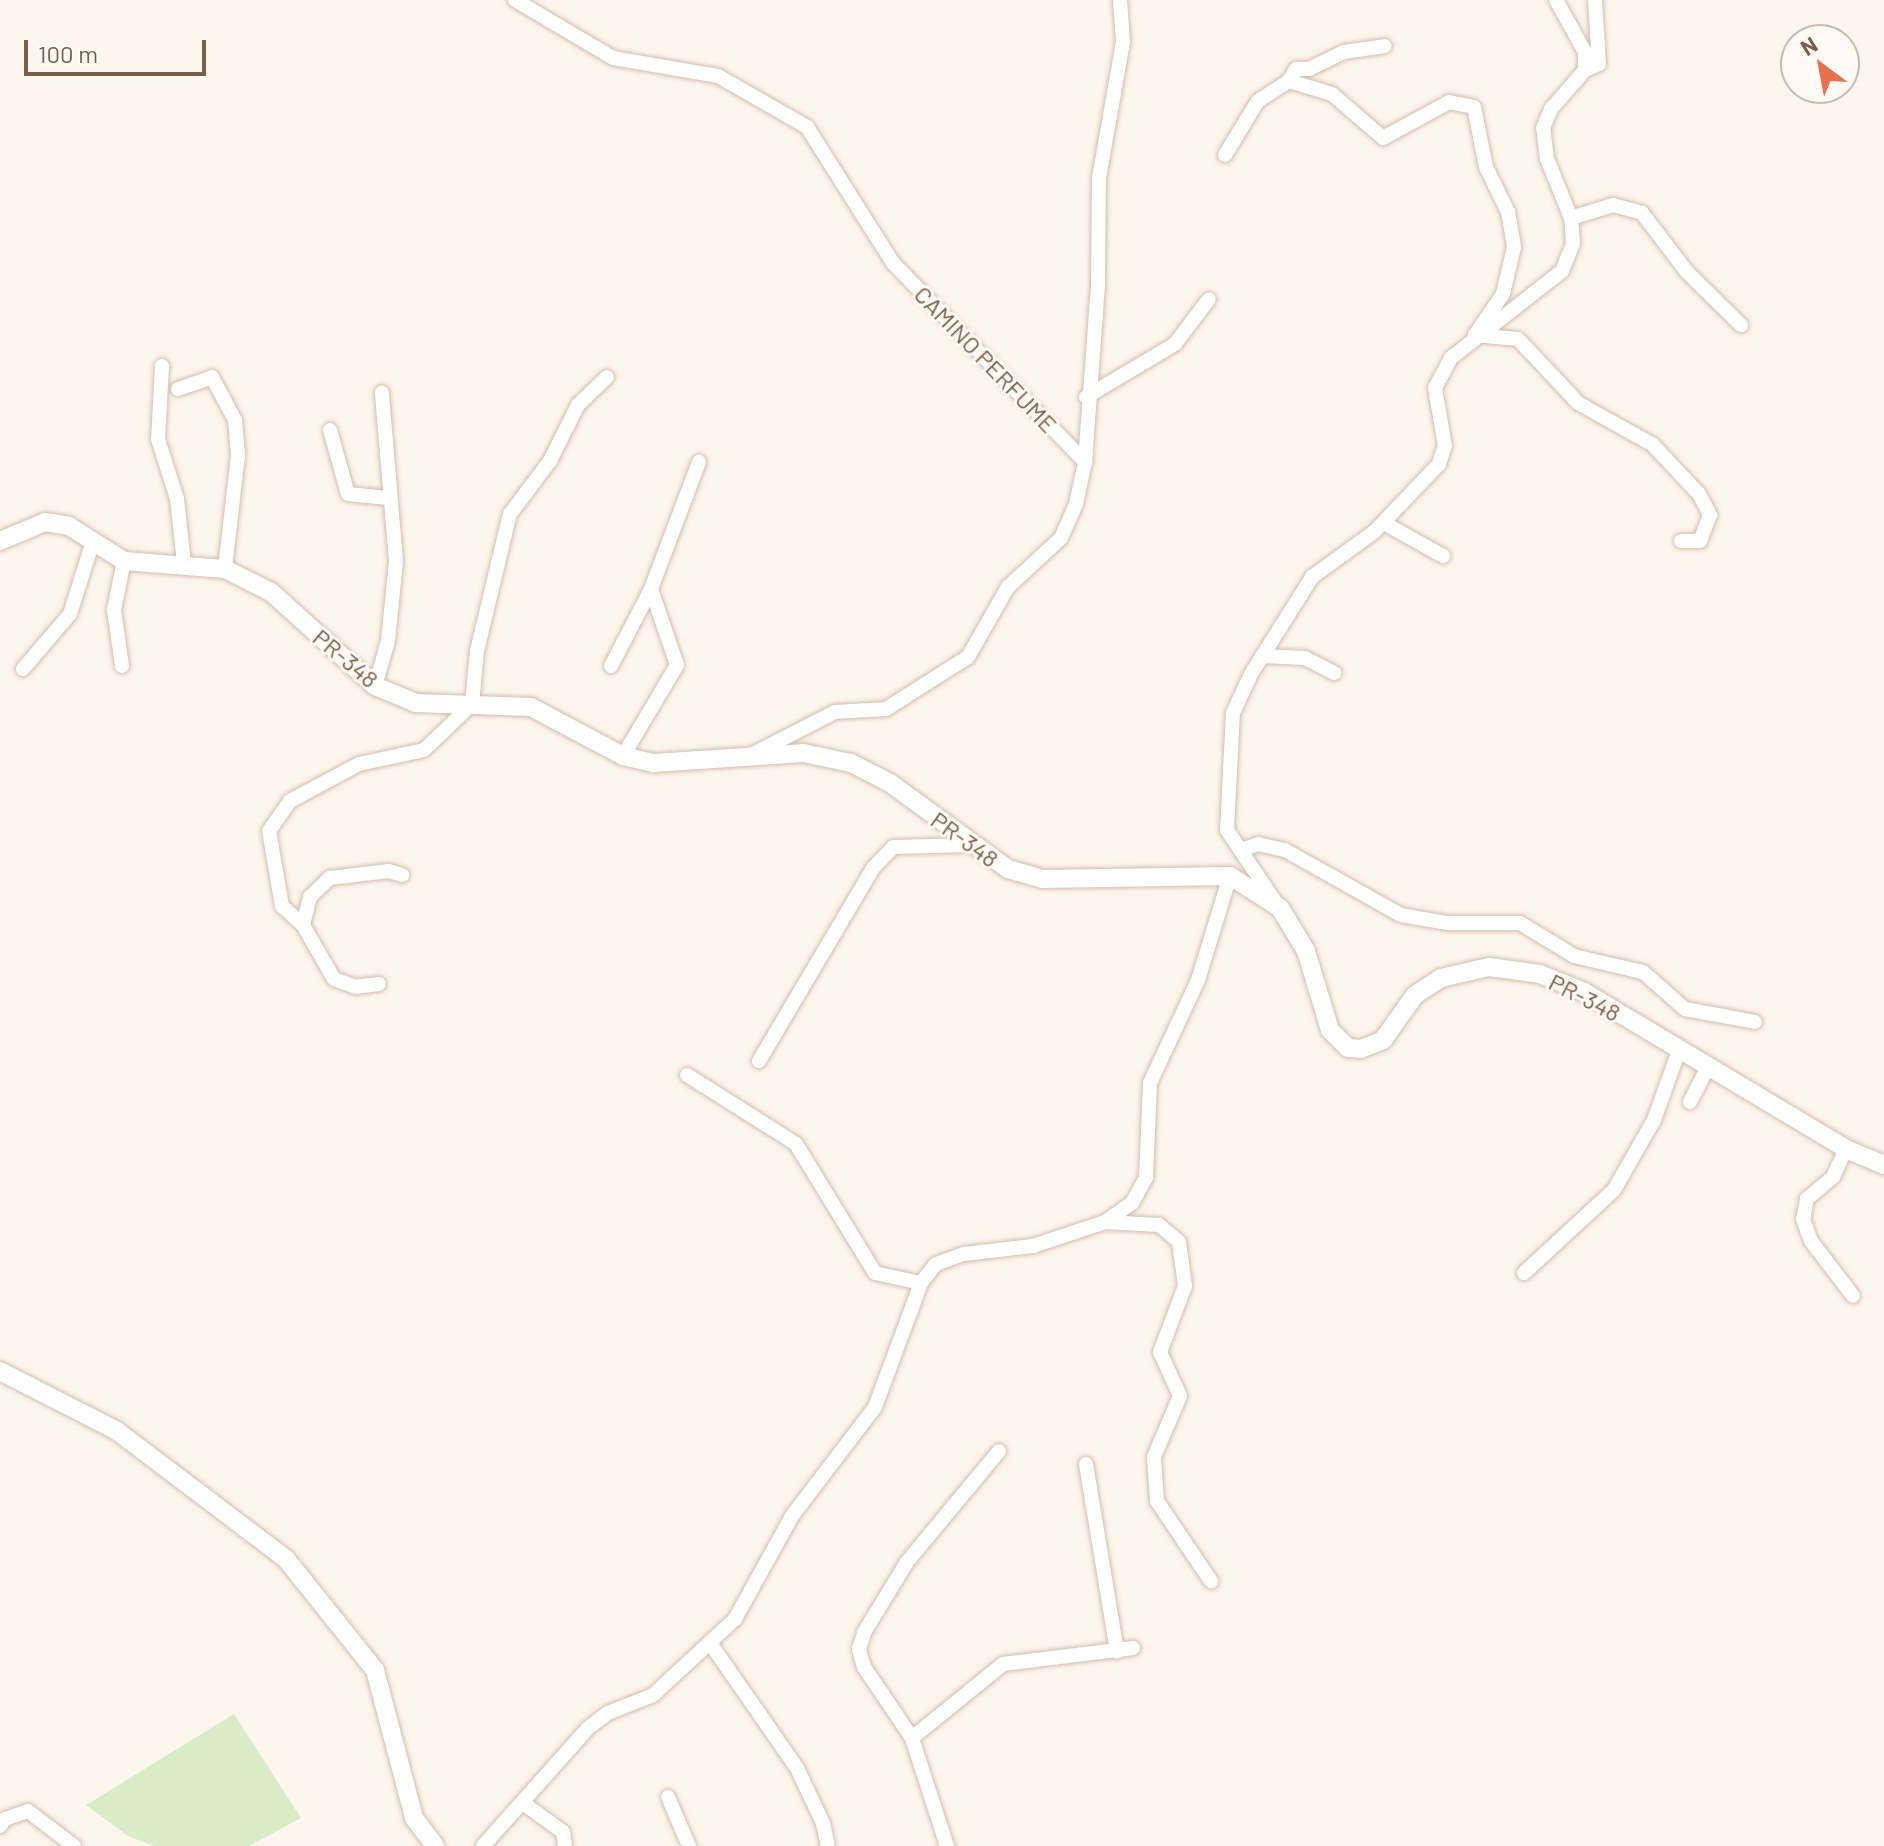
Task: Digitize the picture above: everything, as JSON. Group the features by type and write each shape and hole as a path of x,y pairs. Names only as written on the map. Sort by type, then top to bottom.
{"street":[{"name":"CAMINO PERFUME","path":"515,0 613,58 718,76 807,127 893,263 1085,462"},
{"path":"753,754 835,712 886,709 968,657 1008,587 1061,538 1076,504 1085,462 1086,397 1098,287 1099,178 1123,42 1120,0"},
{"path":"1556,0 1585,52 1585,70"},
{"path":"1280,908 1227,830 1225,805 1233,713 1262,656 1312,577 1384,523 1439,464 1445,446 1435,388 1451,358 1475,335 1562,271 1573,244 1571,218 1547,159 1543,128 1551,109 1585,70 1599,64 1595,0"},
{"path":"1225,155 1258,101 1289,81 1296,69 1309,69 1344,52 1385,46"},
{"path":"1289,81 1332,94 1383,138 1449,102 1474,107 1486,167 1508,212 1514,247 1503,294 1475,335"},
{"path":"1571,218 1613,205 1642,213 1687,272 1741,325"},
{"path":"1086,397 1175,344 1201,304"},
{"path":"1475,335 1518,339 1578,403 1653,445 1699,494 1710,515 1700,541 1681,541"},
{"path":"162,366 158,439 177,499 184,563"},
{"path":"178,389 212,377 235,420 238,455 225,569"},
{"path":"379,984 356,987 334,979 303,925 282,906 269,831 290,801 359,764 424,750 472,704 477,651 510,514 550,461 578,405 607,377"},
{"path":"375,686 388,641 396,561 388,498 382,393"},
{"path":"330,430 348,494 388,498"},
{"path":"611,666 651,589 699,462"},
{"path":"0,541 45,522 69,526 124,561 114,610 122,666"},
{"path":"1384,523 1443,556"},
{"path":"23,669 70,614 93,541"},
{"name":"PR-348","path":"124,561 184,563 225,569 271,592 375,686 416,703 531,707 623,756 654,763 803,753 851,763 890,783 1008,869 1042,879 1230,876 1280,908 1306,951 1330,1030 1348,1048 1361,1049 1383,1040 1415,995 1441,978 1489,967 1540,974 1584,992 1846,1149 1884,1165"},
{"path":"623,756 677,665 651,589"},
{"path":"1262,656 1305,658 1334,673"},
{"path":"1241,850 1258,844 1285,850 1401,915 1447,923 1520,923 1574,956 1643,972 1685,1009 1755,1022"},
{"path":"759,1061 873,868 893,847 971,845"},
{"path":"303,925 310,897 330,878 373,872 402,875"},
{"path":"483,1846 588,1728 608,1713 653,1695 735,1619 792,1516 875,1407 921,1283 936,1264 964,1254 1033,1246 1105,1222 1132,1203 1146,1178 1150,1083 1198,980 1230,876"},
{"path":"1524,1273 1614,1190 1654,1120 1679,1050"},
{"path":"1690,1102 1708,1067"},
{"path":"687,1075 796,1144 875,1273 921,1283"},
{"path":"1846,1149 1833,1177 1807,1199 1803,1219 1811,1241 1853,1296"},
{"path":"1105,1222 1159,1225 1179,1242 1185,1286 1160,1352 1180,1396 1154,1457 1157,1501 1211,1581"},
{"path":"0,1371 117,1431 286,1559 375,1670 414,1818 435,1846"},
{"path":"947,1846 912,1738 864,1667 859,1649 865,1631 907,1562 999,1451"},
{"path":"1086,1464 1117,1651"},
{"path":"710,1643 797,1768 823,1823 827,1846"},
{"path":"912,1738 1003,1664 1133,1648"},
{"path":"668,1797 689,1846"},
{"path":"523,1803 563,1832 565,1846"},
{"path":"0,1826 5,1819 28,1811 74,1846"}],"green space":[{"path":"234,1714 301,1818 249,1846 154,1846 128,1836 86,1805"}]}
